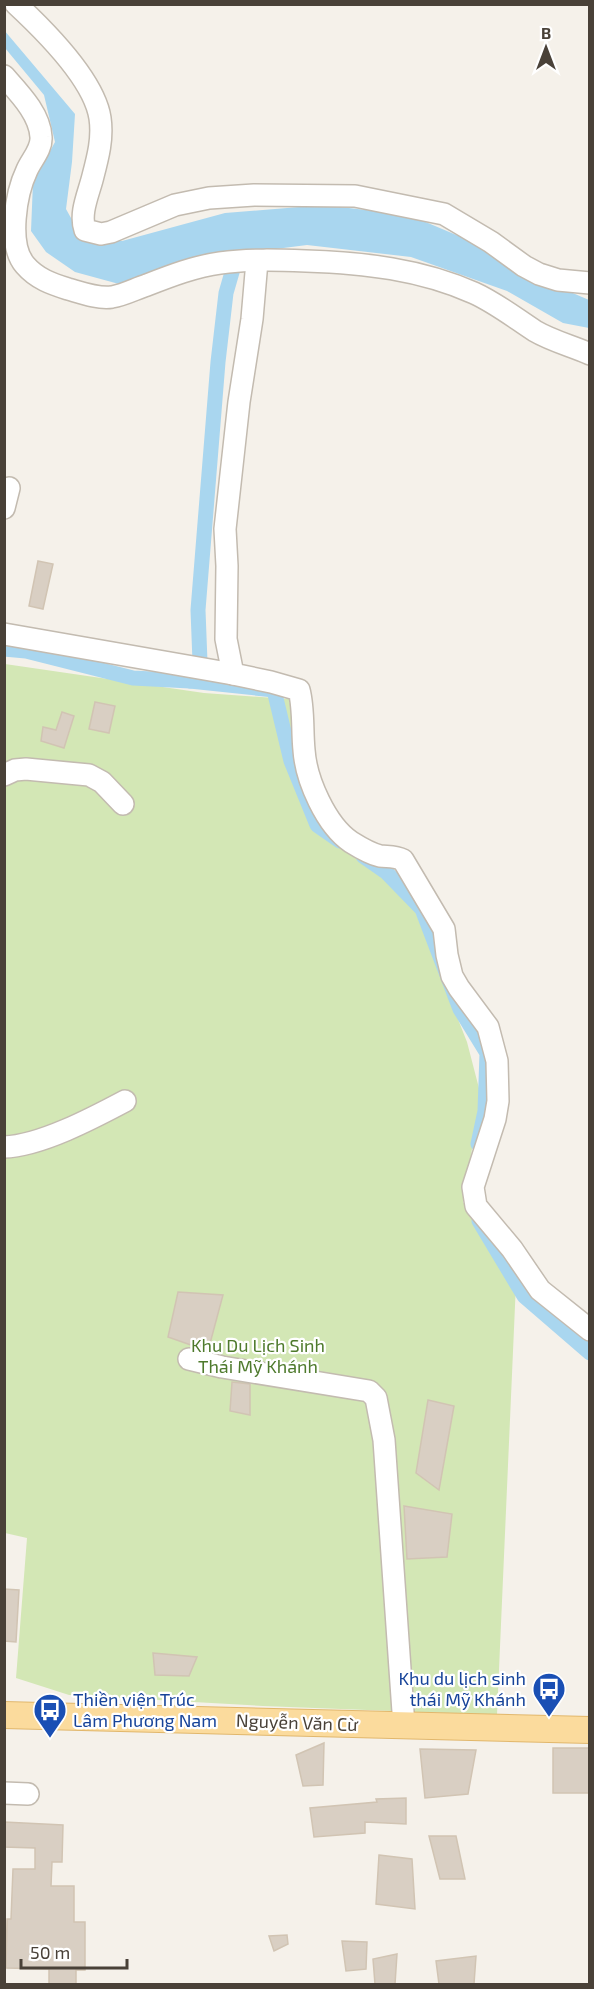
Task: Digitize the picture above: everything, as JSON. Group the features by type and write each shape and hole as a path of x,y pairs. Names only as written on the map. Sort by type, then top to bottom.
{"main road":[{"name":"Nguyễn Văn Cừ","path":"4,1715 590,1730"}],"street":[{"path":"16,4 39,26 75,69 94,98 100,117 101,146 82,216 85,230 102,234 111,232 175,205 219,196 355,196 444,214 539,274 558,280 590,283"},
{"path":"4,76 28,105 38,122 41,134 39,148 26,171 20,188 15,222 20,258 32,272 45,281 81,293 105,297 219,263 273,260 358,263 402,269 473,292 503,308 536,331 590,354"},
{"path":"226,673 225,529 238,402 252,320 253,261"},
{"path":"4,634 226,673 299,690 306,762 325,811 340,832 351,842 376,854 403,860 444,929 452,976 488,1027 497,1061 498,1101 495,1119 473,1187 476,1206 512,1249 540,1290 590,1330"},
{"path":"4,775 15,770 26,769 89,775 102,782 123,804"},
{"path":"4,1147 21,1146 92,1119 125,1101"},
{"path":"189,1359 222,1367 369,1391 375,1398 384,1440 404,1726"},
{"path":"4,1793 28,1794"}],"green space":[{"name":"Khu Du Lịch Sinh Thái Mỹ Khánh","path":"5,664 204,693 289,699 313,827 408,893 467,1042 481,1096 463,1202 516,1283 497,1715 263,1706 69,1695 16,1678 27,1538 5,1533"}],"water":[{"path":"4,30 75,114 66,209 81,236 122,241 225,213 323,205 409,215 499,253 533,276 589,300 589,328 563,323 507,291 411,257 307,245 205,258 119,284 75,272 46,252 31,231 33,182 55,142 44,95 5,48"}],"building":[{"path":"38,561 53,564 43,609 29,606"},
{"path":"95,702 115,706 109,733 89,729"},
{"path":"62,712 74,716 64,748 41,741 43,727 56,730"},
{"path":"178,1292 223,1295 208,1351 168,1337"},
{"path":"232,1382 250,1384 250,1415 230,1411"},
{"path":"428,1400 454,1406 439,1490 416,1473"},
{"path":"404,1506 452,1514 447,1557 407,1559"},
{"path":"4,1589 19,1590 16,1642 4,1641"},
{"path":"153,1653 197,1657 189,1676 155,1675"},
{"path":"324,1743 323,1785 303,1786 296,1755"},
{"path":"553,1748 590,1748 590,1793 553,1793"},
{"path":"420,1749 476,1750 468,1794 425,1798"},
{"path":"406,1798 406,1824 365,1822 365,1833 314,1837 310,1808 377,1802 376,1799"},
{"path":"4,1822 63,1825 62,1862 52,1862 51,1886 74,1886 74,1922 85,1922 85,1970 76,1970 76,1984 49,1984 49,1969 6,1968 7,1919 11,1919 13,1869 35,1869 35,1848 4,1847"},
{"path":"429,1836 456,1836 465,1879 440,1879"},
{"path":"379,1855 412,1859 415,1909 376,1904"},
{"path":"287,1935 288,1944 274,1951 269,1936"},
{"path":"342,1941 367,1942 366,1969 346,1971"},
{"path":"397,1954 395,1984 375,1984 373,1959"},
{"path":"476,1956 474,1984 439,1984 436,1961"}],"waterway":[{"path":"4,649 26,651 133,678 190,681 200,662 198,610 218,362 226,293 237,255"},
{"path":"190,681 274,690 291,761 317,825 340,841"},
{"path":"363,856 386,872 422,909 460,1009 487,1053 485,1111 478,1144"},
{"path":"479,1221 524,1296 590,1353"}],"place":[{"name":"Khu du lịch sinh thái Mỹ Khánh","path":"549,1718"},
{"name":"Thiền viện Trúc Lâm Phương Nam","path":"50,1739"}]}
